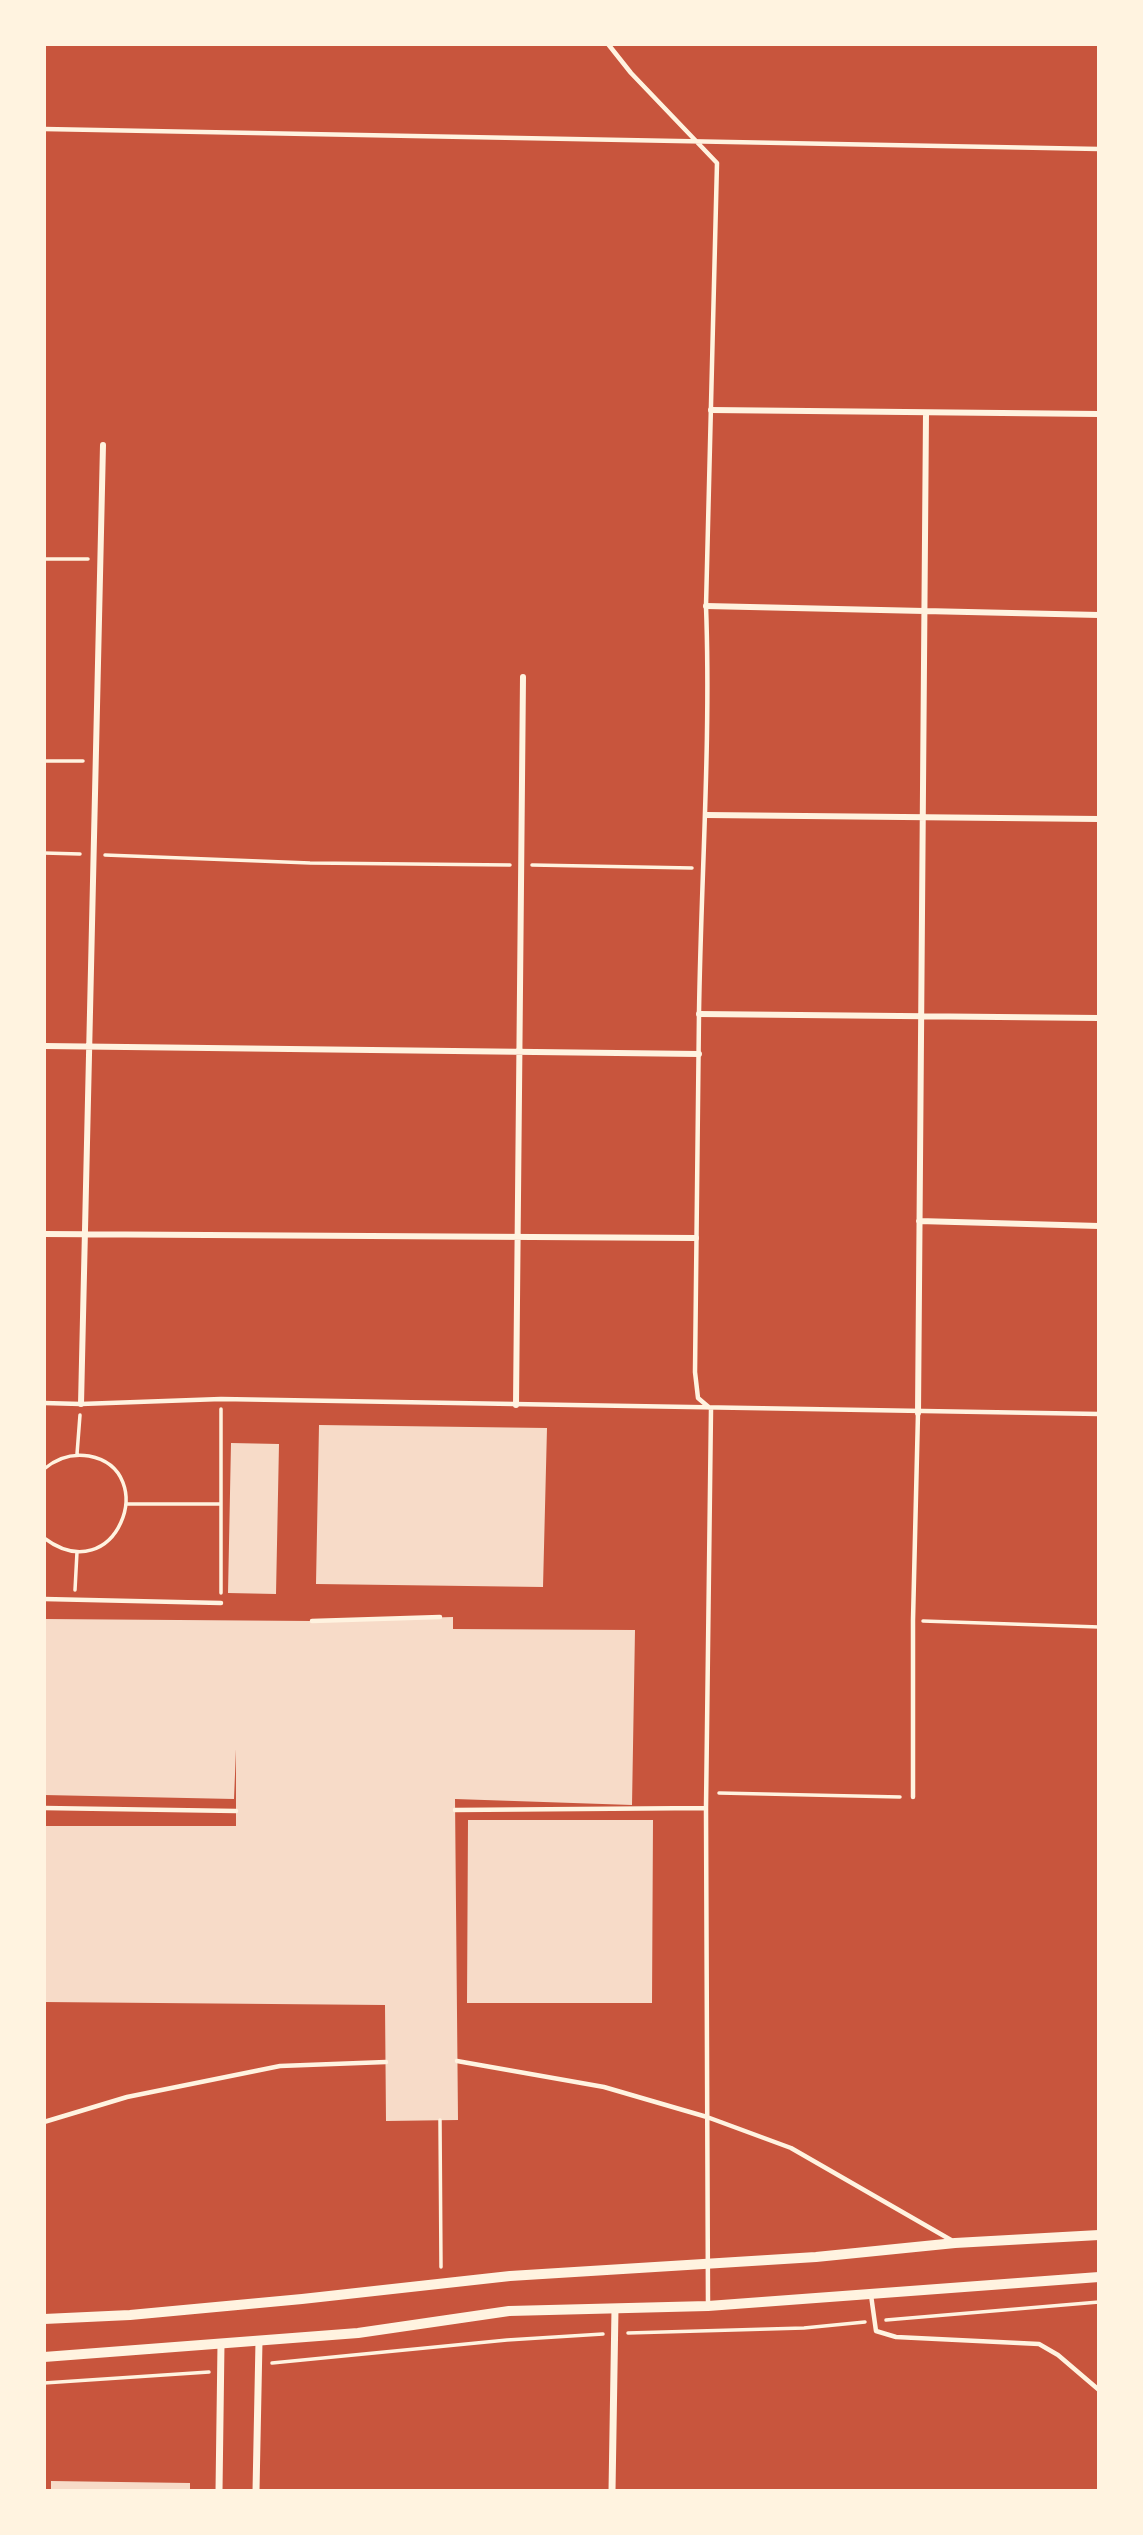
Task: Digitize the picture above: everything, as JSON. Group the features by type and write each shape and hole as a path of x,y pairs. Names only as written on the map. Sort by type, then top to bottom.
{"street":[{"path":"712,410 1099,414"},
{"path":"918,1413 926,413"},
{"path":"80,1405 103,444"},
{"path":"706,606 1099,615"},
{"path":"516,1405 523,677"},
{"path":"706,815 1099,819"},
{"path":"699,1014 1099,1018"},
{"path":"44,1046 699,1054"},
{"path":"919,1221 1099,1226"},
{"path":"44,1234 696,1238"},
{"path":"44,2319 130,2315 510,2276 816,2257 956,2243 1099,2235"},
{"path":"44,2357 358,2333 509,2311 708,2306 1099,2277"},
{"path":"612,2491 615,2309"},
{"path":"256,2491 259,2341"},
{"path":"219,2491 221,2344"}],"lane":[{"path":"608,44 631,73 717,163 706,606 708,683 699,1014 695,1373 698,1398 711,1409"},
{"path":"44,129 1099,149"},
{"path":"44,1403 80,1405 221,1399 1099,1415"},
{"path":"708,2306 706,1808 711,1409"},
{"path":"913,1797 913,1620 918,1413"},
{"path":"44,1599 221,1603"},
{"path":"312,1621 440,1617"},
{"path":"44,1808 236,1811"},
{"path":"455,1810 706,1808"},
{"path":"457,2061 604,2087 707,2117 792,2148 956,2243"},
{"path":"44,2122 127,2098 280,2066 386,2062"},
{"path":"871,2293 876,2331 896,2337 1039,2344 1058,2355 1099,2390"}],"path":[{"path":"44,559 101,559"},
{"path":"44,761 96,762"},
{"path":"44,853 310,863 704,869"},
{"path":"221,1399 221,1603"},
{"path":"77,1454 80,1405"},
{"path":"44,1469 64,1457 77,1454 92,1457 106,1463 117,1474 124,1488 127,1504 124,1520 116,1534 104,1544 77,1551 58,1548 44,1538"},
{"path":"127,1504 220,1504"},
{"path":"74,1599 77,1551"},
{"path":"913,1620 1099,1627"},
{"path":"707,1792 913,1797"},
{"path":"440,2120 441,2284"},
{"path":"259,2365 507,2340 615,2333 804,2328 1099,2302"},
{"path":"44,2383 221,2370"}],"building":[{"path":"319,1425 547,1428 543,1587 316,1584"},
{"path":"231,1443 279,1444 276,1594 228,1593"},
{"path":"453,1617 453,1629 635,1630 632,1805 455,1799 458,2120 386,2121 385,2005 44,2002 44,1826 236,1826 236,1749 234,1799 44,1795 44,1619 312,1621"},
{"path":"468,1820 653,1820 652,2003 467,2003"},
{"path":"51,2481 190,2483 190,2491 51,2491"}]}
